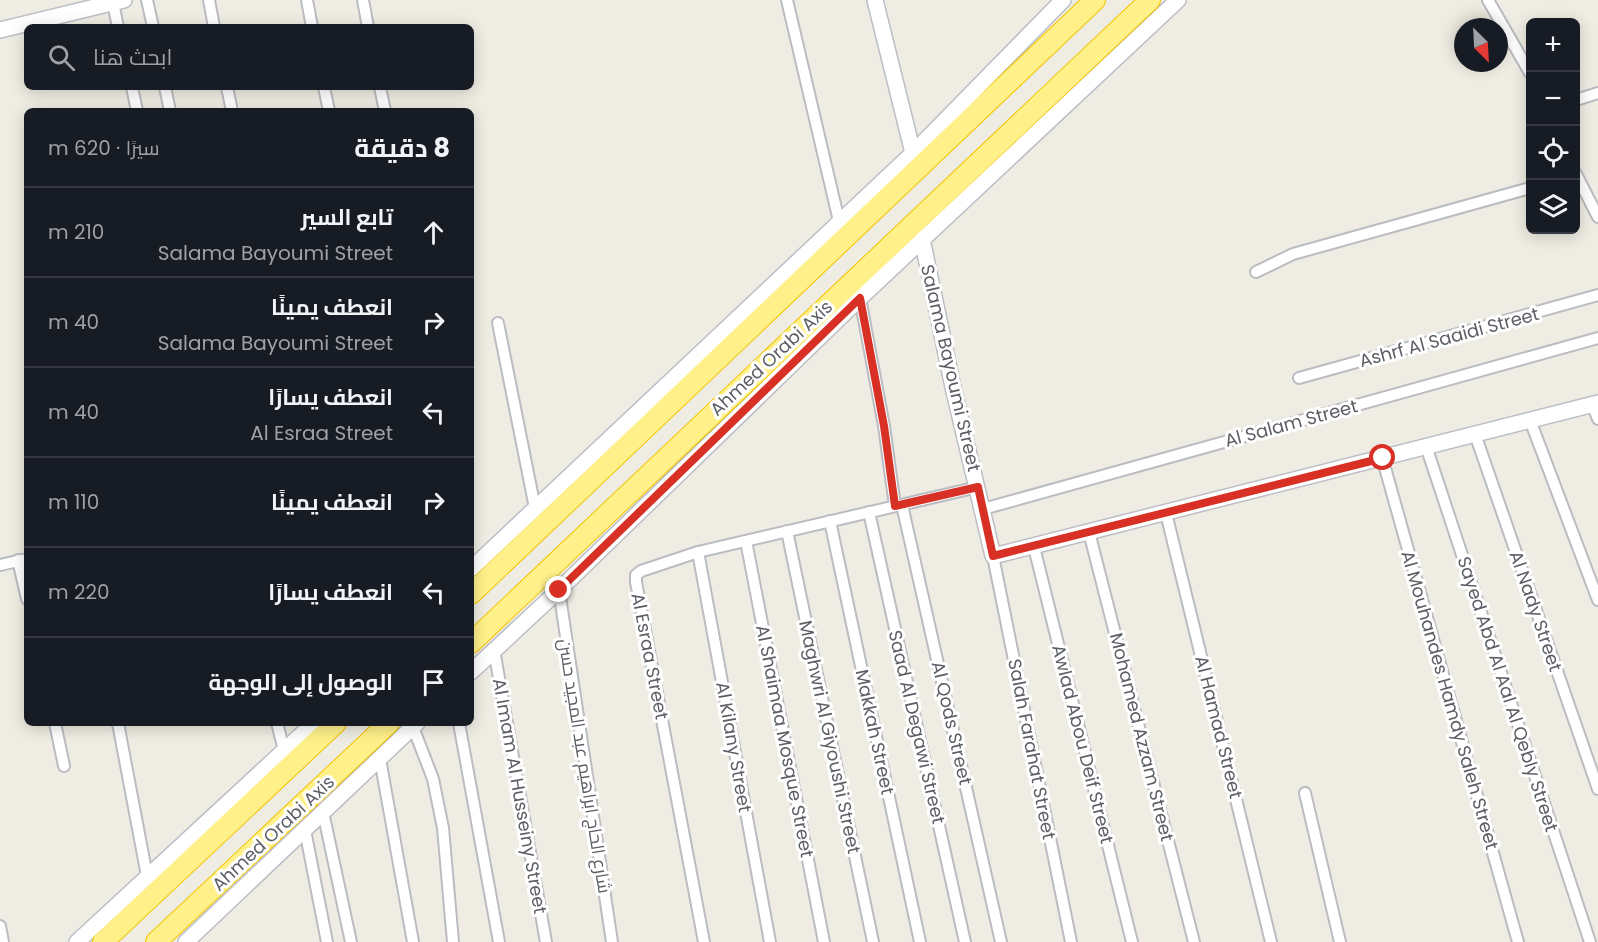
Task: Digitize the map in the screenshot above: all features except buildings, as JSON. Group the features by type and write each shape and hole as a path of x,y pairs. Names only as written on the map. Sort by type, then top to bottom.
{"highway":[{"name":"Ahmed Orabi Axis","path":"474,591 1095,0"},
{"name":"Ahmed Orabi Axis","path":"474,640 1150,0"},
{"name":"Ahmed Orabi Axis","path":"104,942 333,726"},
{"name":"Ahmed Orabi Axis","path":"156,942 386,726"}],"street":[{"path":"147,0 152,24"},
{"path":"209,0 213,24"},
{"path":"307,0 311,24"},
{"path":"363,0 367,24"},
{"path":"787,0 839,221"},
{"path":"875,0 913,153"},
{"path":"474,562 535,508 913,153 1063,0"},
{"path":"474,669 922,239 1178,0"},
{"path":"1488,0 1529,72"},
{"path":"0,30 87,4 118,1 118,24"},
{"path":"133,90 137,108"},
{"path":"166,90 169,108"},
{"path":"228,90 231,108"},
{"path":"325,90 328,108"},
{"path":"381,90 384,108"},
{"path":"1580,98 1598,93"},
{"path":"1579,180 1598,217"},
{"path":"1256,272 1293,254 1526,189"},
{"name":"Salama Bayoumi Street","path":"922,239 953,387 993,556"},
{"name":"Ashrf Al Saaidi Street","path":"1299,378 1598,295"},
{"name":"Al Qods Street","path":"860,298 899,506 1001,942"},
{"path":"498,322 535,508"},
{"name":"Al Salam Street","path":"983,509 1598,338"},
{"path":"993,556 1530,420 1596,408"},
{"path":"1530,420 1598,600"},
{"name":"Al Nady Street","path":"1475,434 1598,789"},
{"name":"Sayed Abd Al Aal Al Qebly Street","path":"1426,446 1590,942"},
{"name":"Al Mouhandes Hamdy Saleh Street","path":"1383,458 1518,942"},
{"name":"Al Esraa Street","path":"704,942 636,579 641,571 698,552 978,487"},
{"name":"Saad Al Degawi Street","path":"869,512 965,942"},
{"name":"Al Hamad Street","path":"1166,513 1271,942"},
{"name":"Makkah Street","path":"830,522 920,942"},
{"name":"Maghwri Al Giyoushi Street","path":"787,531 873,942"},
{"name":"Mohamed Azzam Street","path":"1089,532 1194,942"},
{"name":"Al Shaimaa Mosque Street","path":"746,541 824,942"},
{"name":"Awlad Abou Deif Street","path":"1034,546 1132,942"},
{"name":"Al Kilany Street","path":"698,552 770,942"},
{"name":"Salah Farahat Street","path":"993,556 1071,942"},
{"path":"0,565 23,559"},
{"name":"شارع الحاج ابراهيم عبد المجيد حسن","path":"559,590 612,942"},
{"name":"Al Imam Al Husseiny Street","path":"494,650 546,942"},
{"path":"56,726 64,766"},
{"path":"119,726 147,876"},
{"path":"279,726 284,750"},
{"path":"186,942 414,726"},
{"path":"415,726 433,779 443,828 453,942"},
{"path":"460,726 499,942"},
{"path":"77,942 284,750 305,727"},
{"path":"380,759 413,942"},
{"path":"1305,793 1340,942"},
{"path":"323,812 351,942"},
{"path":"305,830 327,942"},
{"path":"0,926 3,942"}],"route":[{"path":"559,590 860,298 890,460 895,506 978,487 993,556 1383,458"}]}
